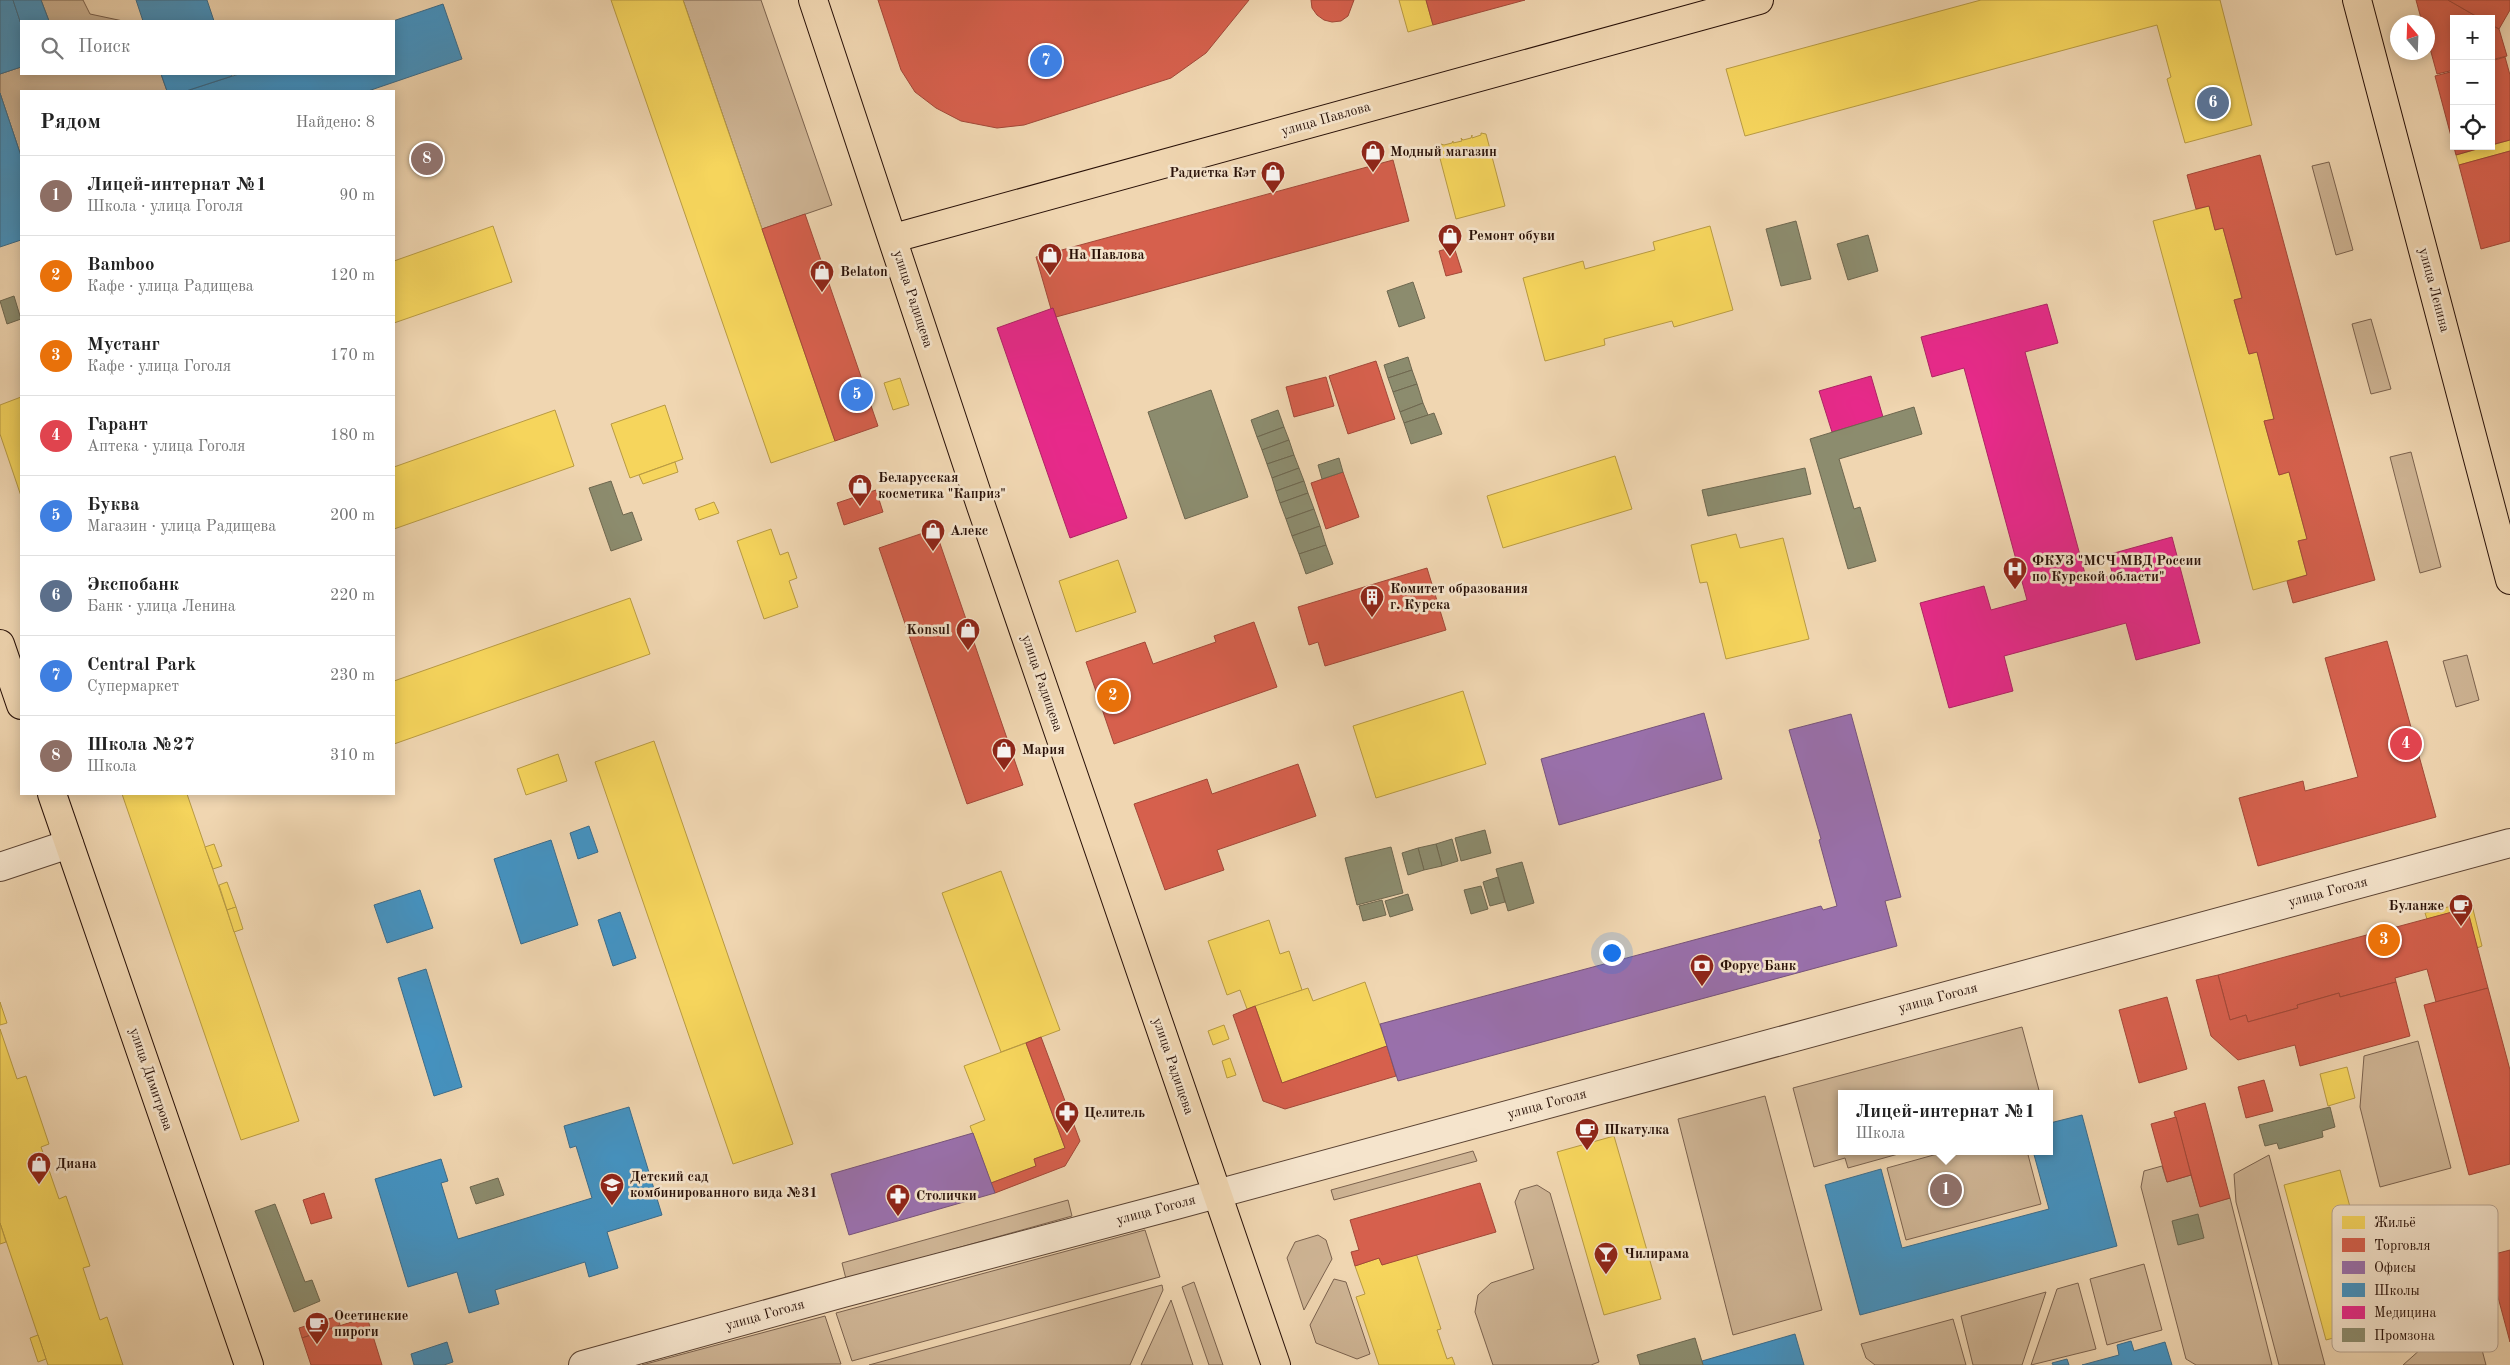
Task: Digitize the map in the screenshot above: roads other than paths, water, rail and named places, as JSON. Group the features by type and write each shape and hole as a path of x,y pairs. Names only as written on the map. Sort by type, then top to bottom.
{"main road":[{"name":"улица Радищева","path":"813,0 894,238 981,506 1276,1365"},
{"name":"улица Павлова","path":"894,238 1759,0"},
{"name":"улица Ленина","path":"2357,0 2510,580"},
{"path":"0,644 20,702"},
{"name":"улица Димитрова","path":"52,795 249,1365"}],"street":[{"name":"улица Гоголя","path":"584,1365 843,1292 1216,1193 2510,842"},
{"path":"0,867 69,844"}],"place":[{"name":"Central Park","path":"1046,61"},
{"name":"Экспобанк","path":"2213,103"},
{"name":"Школа №27","path":"427,159"},
{"name":"Модный магазин","path":"1373,173"},
{"name":"Радистка Кэт","path":"1273,194"},
{"name":"Ремонт обуви","path":"1450,257"},
{"name":"На Павлова","path":"1050,276"},
{"name":"Belaton","path":"822,293"},
{"name":"Буква","path":"857,395"},
{"name":"Беларусская косметика \"Каприз\"","path":"860,507"},
{"name":"Алекс","path":"933,552"},
{"name":"ФКУЗ \"МСЧ МВД России по Курской области\"","path":"2015,590"},
{"name":"Комитет образования г. Курска","path":"1372,618"},
{"name":"Konsul","path":"968,651"},
{"name":"Bamboo","path":"1113,696"},
{"name":"Гарант","path":"2406,744"},
{"name":"Мария","path":"1004,771"},
{"name":"Буланже","path":"2461,927"},
{"name":"Мустанг","path":"2384,940"},
{"name":"Форус Банк","path":"1702,987"},
{"name":"Целитель","path":"1067,1134"},
{"name":"Шкатулка","path":"1587,1151"},
{"name":"Диана","path":"39,1185"},
{"name":"Лицей-интернат №1","path":"1946,1190"},
{"name":"Детский сад комбинированного вида №31","path":"612,1206"},
{"name":"Столички","path":"898,1217"},
{"name":"Чилирама","path":"1606,1275"},
{"name":"Осетинские пироги","path":"317,1345"}]}
